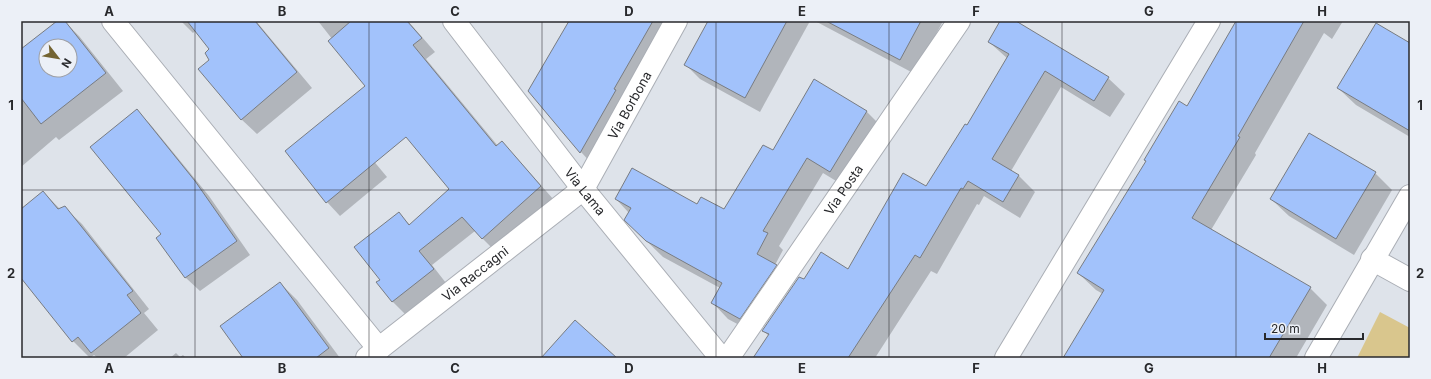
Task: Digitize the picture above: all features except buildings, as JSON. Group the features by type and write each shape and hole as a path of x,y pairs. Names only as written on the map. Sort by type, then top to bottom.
{"street":[{"path":"113,21 373,354"},
{"name":"Via Lama","path":"454,21 583,189 721,358"},
{"name":"Via Borbona","path":"583,189 676,21"},
{"name":"Via Posta","path":"728,358 959,21"},
{"path":"1006,358 1209,21"},
{"name":"Via Raccagni","path":"373,354 583,189"},
{"path":"1316,358 1372,259 1410,196"},
{"path":"1372,259 1410,280"}],"shaded area":[{"path":"1380,312 1410,328 1410,358 1357,358"}]}
